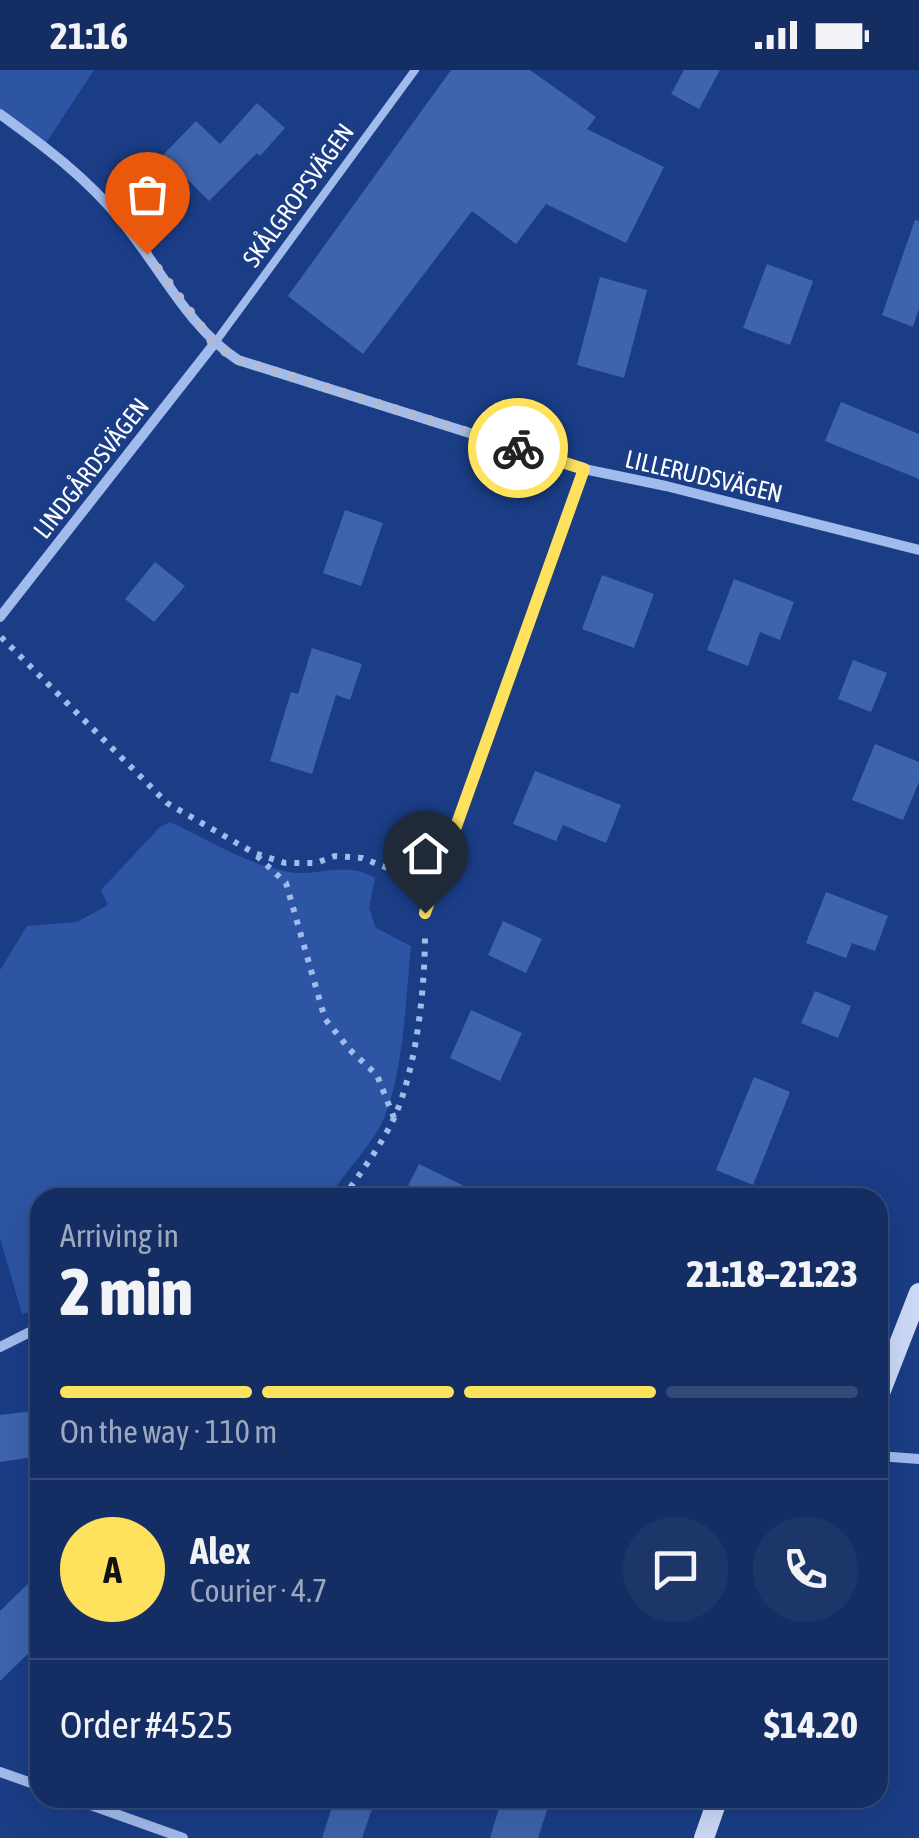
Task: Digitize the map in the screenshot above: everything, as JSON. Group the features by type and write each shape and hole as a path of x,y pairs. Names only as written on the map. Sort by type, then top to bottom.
{"main road":[{"path":"888,1372 919,1293"},
{"path":"704,1838 714,1808"}],"street":[{"name":"LILLERUDSVÄGEN","path":"0,114 90,183 214,344 238,360 584,469 919,550"},
{"name":"LINDGÅRDSVÄGEN","path":"0,617 214,344"},
{"path":"425,913 584,469"},
{"path":"0,1347 30,1332"},
{"path":"888,1457 919,1459"},
{"path":"0,1772 30,1782"},
{"path":"99,1808 183,1838"}],"lane":[{"name":"SKÅLGROPSVÄGEN","path":"214,344 414,70"}],"path":[{"path":"0,636 167,803 254,853 286,883 325,1019 377,1075 394,1118"},
{"path":"254,853 285,862 316,863 335,856 362,858 433,886"},
{"path":"349,1188 394,1118 407,1078 425,964 425,913"}],"shaded area":[{"path":"0,70 94,70 44,146 0,114"},
{"path":"170,822 269,867 296,873 352,870 375,878 369,908 376,928 411,946 393,1089 379,1128 336,1188 30,1188 30,1312 22,1314 0,1238 0,970 27,926 77,922 108,905 101,890 160,827"}],"building":[{"path":"451,70 530,70 596,117 587,129 664,167 626,243 546,204 516,244 472,211 363,354 288,296"},
{"path":"684,70 720,70 699,109 671,94"},
{"path":"257,103 285,128 209,201 163,155 196,121 220,144"},
{"path":"915,220 919,221 919,308 913,327 882,315"},
{"path":"767,264 813,281 790,345 743,328"},
{"path":"600,277 647,290 624,378 577,365"},
{"path":"841,402 919,434 919,479 825,441"},
{"path":"345,510 383,523 361,586 323,573"},
{"path":"155,562 185,586 154,622 125,599"},
{"path":"602,575 654,594 634,648 582,629"},
{"path":"734,579 794,602 780,640 760,632 748,666 707,650"},
{"path":"312,648 362,664 350,700 336,695 312,774 270,761 291,692 298,694"},
{"path":"853,660 887,673 871,712 838,699"},
{"path":"875,744 919,762 919,782 903,820 852,800"},
{"path":"535,771 621,805 606,843 563,825 556,841 513,824"},
{"path":"826,892 888,916 875,951 852,943 846,958 806,943"},
{"path":"503,921 542,939 526,973 488,955"},
{"path":"815,991 851,1006 838,1038 801,1023"},
{"path":"471,1010 522,1033 500,1081 450,1058"},
{"path":"754,1077 790,1092 753,1185 716,1170"},
{"path":"419,1164 468,1188 407,1188"},
{"path":"30,1411 30,1458 0,1462 0,1415"},
{"path":"30,1582 30,1652 0,1681 0,1611"},
{"path":"332,1808 372,1808 362,1838 322,1838"},
{"path":"499,1808 548,1808 538,1838 490,1838"}],"way so far":[{"path":"147,254 214,344 238,360 518,448"}],"route":[{"path":"425,913 584,469 518,448"}]}
